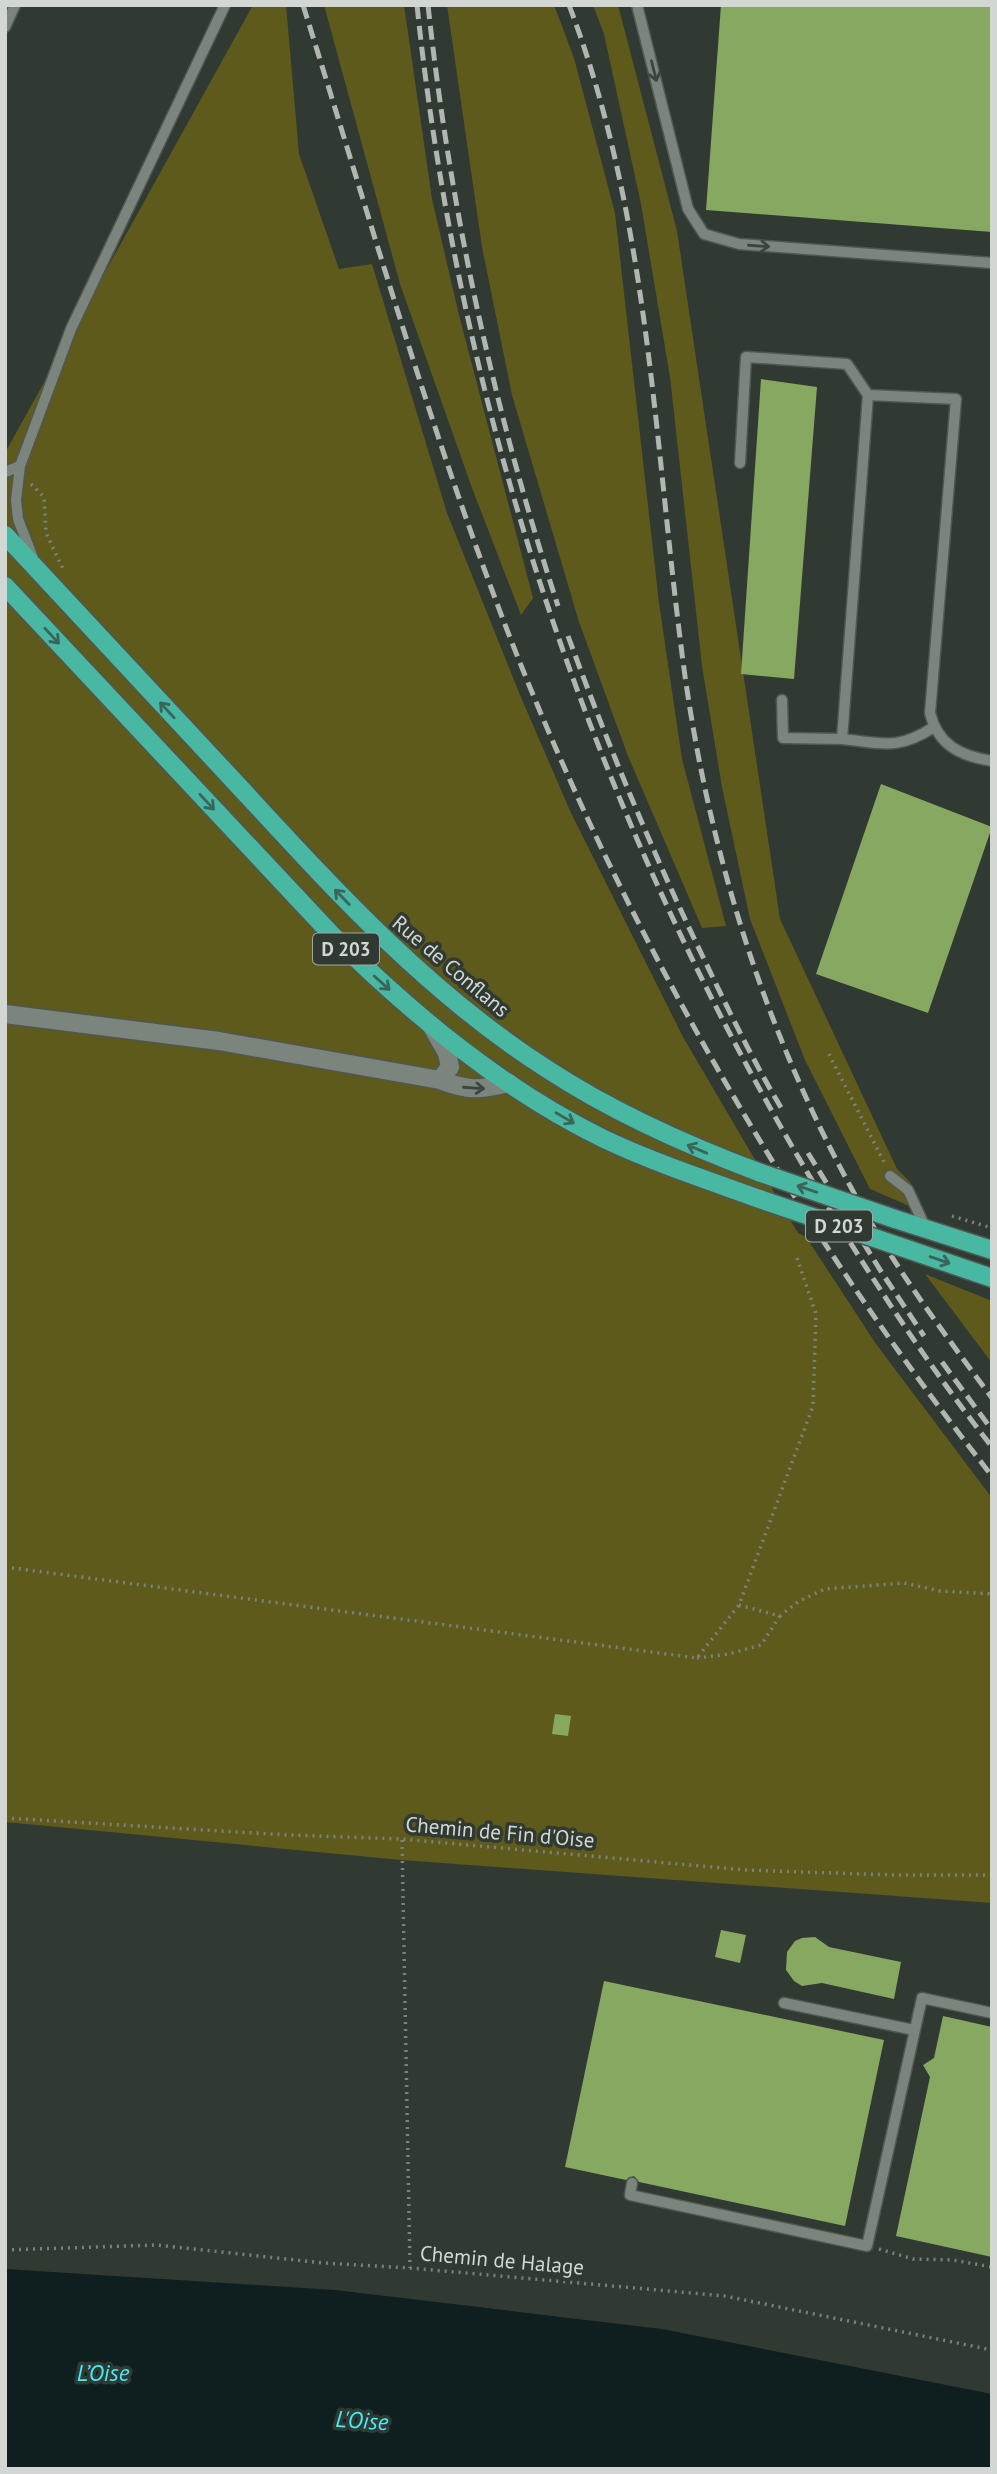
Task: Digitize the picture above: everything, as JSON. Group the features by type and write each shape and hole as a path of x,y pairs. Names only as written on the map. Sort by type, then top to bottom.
{"main road":[{"name":"Rue de Conflans","path":"5,535 342,898 424,977 513,1046 577,1088 677,1140 761,1173 992,1250"},
{"name":"D 203","path":"5,586 332,935 386,987 430,1024 509,1083 572,1122 640,1156 992,1278"}],"street":[{"path":"5,1014 219,1041 440,1080 480,1090 509,1083"},
{"path":"430,1024 449,1060 450,1067 440,1080"}],"lane":[{"path":"5,27 15,5"},
{"path":"39,572 19,519 16,500 20,470 71,329 225,5"},
{"path":"637,5 688,209 704,234 739,244 992,263"},
{"path":"740,463 746,357 847,364 868,395 842,739"},
{"path":"868,395 956,398 930,713 933,727 952,747 972,758 992,761"},
{"path":"5,472 20,470"},
{"path":"782,700 783,738 842,739 897,744 916,739 933,727"},
{"path":"890,1175 908,1190 926,1229"},
{"path":"632,2183 630,2195 867,2246 922,1998 992,2013"},
{"path":"784,2003 914,2030"}],"path":[{"path":"20,470 44,497 46,533 66,576"},
{"path":"829,1054 890,1175"},
{"path":"696,1658 739,1605 813,1406 816,1314 797,1258"},
{"path":"5,1567 696,1658 729,1654 761,1645 780,1616 799,1601 825,1590 904,1583 940,1591 992,1594"},
{"path":"739,1605 780,1616"},
{"name":"Chemin de Fin d'Oise","path":"5,1818 402,1839 745,1870 992,1875"},
{"path":"402,1839 410,2268"},
{"name":"Chemin de Halage","path":"5,2250 157,2245 324,2263 725,2296 992,2350"},
{"path":"867,2246 913,2259 953,2260 992,2267"}],"shaded area":[{"path":"253,5 286,5 299,154 339,269 372,264 447,513 571,813 683,1037 798,1233 806,1237 876,1344 992,1498 992,1903 401,1860 5,1822 5,453"},
{"path":"324,5 404,5 432,199 459,315 533,598 521,615 472,488 400,284"},
{"path":"447,5 554,5 574,58 615,213 659,603 682,759 726,926 702,928 628,756 579,622 512,395 482,247"},
{"path":"593,5 618,5 677,231 780,919 897,1169 910,1182 923,1212 870,1189 805,1060 750,919 722,787 702,666 670,377 641,204 604,34"},
{"path":"925,1274 992,1301 992,1363"}],"water":[{"name":"L’Oise","path":"5,2269 335,2290 662,2329 992,2394 992,2469 5,2469"}],"building":[{"path":"721,5 992,5 992,232 706,210"},
{"path":"761,379 817,387 794,679 741,674"},
{"path":"881,784 992,827 928,1013 816,974"},
{"path":"555,1714 571,1716 568,1736 552,1734"},
{"path":"721,1930 746,1935 740,1963 715,1957"},
{"path":"815,1937 829,1947 901,1962 894,1999 822,1983 802,1986 794,1981 786,1970 787,1952 795,1941"},
{"path":"604,1981 884,2040 845,2226 639,2182 634,2176 626,2180 565,2167"},
{"path":"943,2016 992,2027 992,2257 896,2236 930,2077 923,2065 934,2058"}],"railway":[{"path":"303,5 399,315 476,546 550,735 601,847 716,1067 780,1174 918,1379 992,1476"},
{"path":"417,5 437,159 466,312 504,462 549,610 602,755 663,898 731,1037 807,1172 895,1312 992,1447"},
{"path":"428,5 449,158 477,309 514,459 558,606"},
{"path":"569,5 596,86 634,252 685,676 712,818 730,888 776,1025 835,1157 898,1267 992,1398"},
{"path":"568,636 666,877 731,1014 783,1111"},
{"path":"808,1153 924,1336"},
{"path":"942,1362 992,1430"}],"water label":[{"name":"L'Oise","path":"362,2420"}]}
